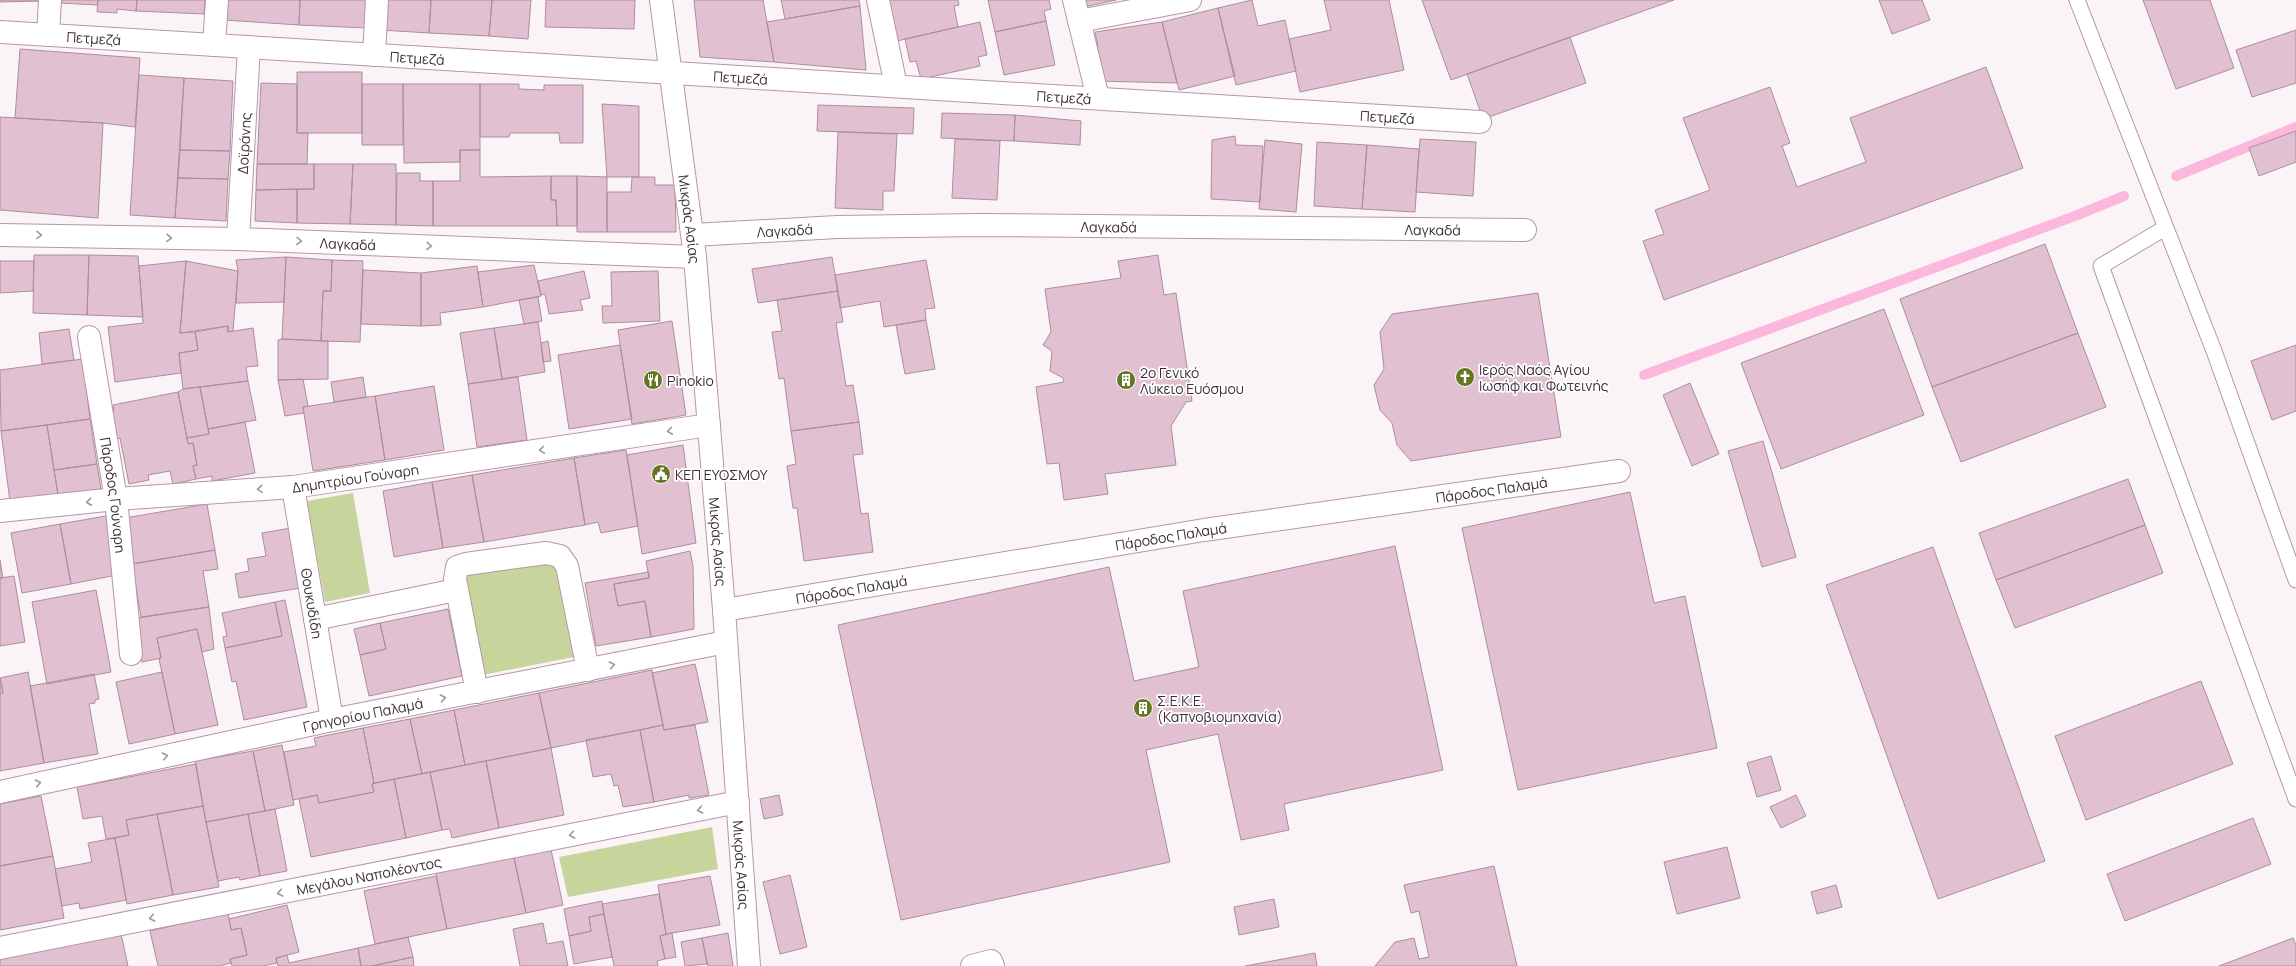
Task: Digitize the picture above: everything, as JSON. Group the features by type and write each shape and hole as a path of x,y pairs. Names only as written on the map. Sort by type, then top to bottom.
{"street":[{"path":"48,35 50,0"},
{"path":"214,45 217,0"},
{"path":"374,55 377,0"},
{"name":"Μικράς Ασίας","path":"662,0 695,257 724,610 749,966"},
{"path":"878,0 896,86"},
{"path":"1074,0 1098,98"},
{"path":"1079,21 1190,0"},
{"name":"Πετμεζά","path":"0,32 1480,122"},
{"name":"Δοϊράνης","path":"238,239 249,47"},
{"name":"Λαγκαδά","path":"693,235 838,227 978,225 1526,230"},
{"name":"Λαγκαδά","path":"0,235 238,239 695,257"},
{"name":"Πάροδος Γούναρη","path":"89,337 116,499 131,654"},
{"name":"Δημητρίου Γούναρη","path":"0,511 116,499 293,487 709,425"},
{"name":"Πάροδος Παλαμά","path":"724,610 1204,530 1619,471"},
{"name":"Θουκυδίδη","path":"293,487 332,720"},
{"path":"477,692 456,590 455,571 459,565 546,553 560,556 567,566 588,670"},
{"path":"315,619 456,590"},
{"name":"Γρηγορίου Παλαμά","path":"0,792 332,720 726,642"},
{"name":"Μεγάλου Ναπολέοντος","path":"0,948 738,802"},
{"path":"972,966 991,962 993,966"}],"lane":[{"path":"2077,0 2214,350 2296,580"},
{"path":"2166,228 2102,266 2296,799"}],"green space":[{"path":"353,493 370,593 325,602 307,501"},
{"path":"557,563 574,657 482,675 465,578 468,575"},
{"path":"712,827 718,869 568,897 559,857"}],"building":[{"path":"0,0 43,0 43,1 0,2"},
{"path":"59,0 98,0 97,5 59,3"},
{"path":"98,0 137,0 136,11 117,9 117,13 97,12"},
{"path":"137,0 205,0 204,14 136,11"},
{"path":"226,0 300,0 299,25 224,20"},
{"path":"300,0 368,0 366,28 299,25"},
{"path":"382,0 431,0 429,33 381,30"},
{"path":"431,0 492,0 489,36 429,33"},
{"path":"492,0 531,0 528,39 489,36"},
{"path":"546,0 635,0 634,29 545,27"},
{"path":"694,0 763,0 774,62 700,57"},
{"path":"781,0 859,0 860,6 785,19"},
{"path":"881,0 958,0 959,5 954,6 958,27 897,41"},
{"path":"988,0 1049,0 1051,9 1044,11 1046,21 995,32"},
{"path":"1083,0 1116,0 1084,7"},
{"path":"1252,0 1258,26 1285,20 1296,71 1236,85 1218,8"},
{"path":"1324,0 1389,0 1404,70 1300,92 1289,39 1331,30"},
{"path":"1422,0 1674,0 1451,80"},
{"path":"1879,0 1922,0 1930,20 1892,34"},
{"path":"2143,0 2210,0 2234,68 2176,89"},
{"path":"860,6 866,70 774,62 767,22"},
{"path":"1218,8 1235,76 1179,90 1162,22"},
{"path":"1046,21 1055,65 1004,75 995,32"},
{"path":"980,22 987,55 978,57 980,66 921,79 916,61 910,62 905,39"},
{"path":"1162,22 1177,83 1096,81 1088,50 1098,47 1095,32"},
{"path":"2296,30 2296,83 2252,97 2236,50"},
{"path":"1570,37 1586,83 1483,119 1467,74"},
{"path":"20,49 140,58 135,127 103,123 15,118"},
{"path":"1986,67 2023,168 1664,300 1643,241 1664,234 1655,210 1710,190 1683,118 1770,87 1790,143 1782,146 1797,187 1866,162 1850,118"},
{"path":"297,72 362,72 362,133 297,133"},
{"path":"139,75 184,78 175,218 130,215"},
{"path":"184,78 233,81 230,151 180,150"},
{"path":"261,83 297,84 297,133 308,133 307,164 257,164"},
{"path":"362,84 403,84 403,145 362,145"},
{"path":"403,84 480,84 480,150 460,150 460,162 404,163"},
{"path":"480,84 519,84 519,89 544,90 544,85 583,85 583,143 560,143 559,133 510,133 509,137 480,137"},
{"path":"602,104 639,106 639,177 607,177"},
{"path":"818,105 914,108 913,134 817,131"},
{"path":"942,113 1015,115 1014,141 941,138"},
{"path":"1015,115 1081,121 1080,145 1014,141"},
{"path":"0,117 103,123 98,218 0,210"},
{"path":"2296,131 2296,162 2259,176 2249,148"},
{"path":"838,132 897,134 894,191 883,191 883,210 835,208"},
{"path":"1235,136 1236,145 1263,146 1260,202 1211,199 1212,140"},
{"path":"955,139 1000,141 997,200 952,198"},
{"path":"1420,139 1476,142 1473,196 1416,192"},
{"path":"1265,140 1302,144 1296,212 1259,209"},
{"path":"1317,142 1367,145 1362,209 1314,206"},
{"path":"1367,145 1419,149 1415,212 1362,209"},
{"path":"180,150 230,151 228,179 178,178"},
{"path":"460,150 480,150 480,177 551,176 551,200 556,200 557,226 433,226 433,181 460,181"},
{"path":"257,164 314,164 314,189 256,190"},
{"path":"314,164 353,164 350,224 297,223 297,189 314,189"},
{"path":"353,164 396,164 396,225 350,224"},
{"path":"397,173 420,173 420,181 433,181 433,226 396,225"},
{"path":"551,176 577,176 577,226 557,226 556,200 551,200"},
{"path":"577,176 607,177 607,232 577,232"},
{"path":"632,177 655,177 655,185 675,185 676,232 607,232 607,192 631,192"},
{"path":"178,178 228,179 226,221 175,218"},
{"path":"297,189 297,223 255,221 256,190"},
{"path":"2045,244 2078,333 1932,387 1900,299"},
{"path":"34,255 89,255 87,315 33,313"},
{"path":"89,255 138,256 143,317 87,315"},
{"name":"2ο Γενικό Λύκειο Ευόσμου","path":"1158,255 1164,295 1176,293 1192,401 1186,402 1171,426 1176,465 1105,474 1108,494 1064,500 1059,463 1047,464 1036,387 1064,382 1063,378 1050,371 1052,351 1043,345 1051,332 1045,289 1121,278 1118,261"},
{"path":"286,257 332,260 331,291 323,291 321,341 282,339"},
{"path":"286,257 284,302 236,303 238,271 236,260"},
{"path":"832,257 838,291 758,303 752,269"},
{"path":"332,260 363,261 360,342 321,341 323,291 331,291"},
{"path":"926,260 935,308 925,309 926,320 884,327 880,301 840,308 835,275"},
{"path":"0,261 34,261 33,291 0,293"},
{"path":"186,261 180,333 195,332 198,350 179,353 181,373 115,382 108,327 143,323 139,266"},
{"path":"186,261 238,271 233,331 228,332 228,326 180,333"},
{"path":"534,265 541,296 483,307 478,272"},
{"path":"477,266 483,307 440,313 441,325 421,326 421,273"},
{"path":"363,270 421,273 421,326 361,324"},
{"path":"584,271 590,298 580,300 583,310 549,314 545,294 541,295 538,281"},
{"path":"658,271 660,321 603,323 602,306 612,306 611,272"},
{"path":"838,291 843,322 836,323 846,386 853,385 859,422 791,431 784,378 779,379 772,332 782,331 777,300"},
{"name":"Ιερός Ναός Αγίου Ιωσήφ και Φωτεινής","path":"1538,293 1561,437 1411,461 1397,445 1392,423 1380,410 1374,385 1384,369 1380,332 1392,314"},
{"path":"538,297 542,321 524,324 519,300"},
{"path":"1884,309 1924,415 1781,469 1741,363"},
{"path":"926,320 935,369 905,374 896,325"},
{"name":"Pinokio","path":"672,321 686,415 632,424 618,330"},
{"path":"538,322 545,372 502,379 494,328"},
{"path":"228,326 228,332 253,328 258,366 246,367 248,381 183,389 179,353 198,350 195,332"},
{"path":"494,328 502,379 468,384 460,333"},
{"path":"69,329 74,360 42,364 39,333"},
{"path":"2078,333 2106,407 1961,462 1932,387"},
{"path":"278,340 328,341 328,379 278,380"},
{"path":"548,341 551,361 543,362 541,343"},
{"path":"620,345 632,419 569,429 558,355"},
{"path":"2296,345 2296,411 2272,420 2251,361"},
{"path":"83,359 90,419 1,431 0,370"},
{"path":"363,377 366,397 334,402 331,382"},
{"path":"518,377 527,440 477,447 468,384"},
{"path":"303,379 308,406 303,407 304,413 285,416 278,380"},
{"path":"248,381 256,420 208,429 200,387"},
{"path":"1690,383 1719,454 1692,466 1663,395"},
{"path":"434,386 444,450 385,460 375,396"},
{"path":"200,387 209,434 187,438 178,392 183,389"},
{"path":"178,392 188,444 193,443 197,465 193,466 196,479 173,484 170,471 148,475 149,480 129,484 120,438 111,440 106,413 114,411 113,405"},
{"path":"375,396 385,460 313,471 303,407"},
{"path":"90,419 97,464 54,470 47,425"},
{"path":"245,422 255,473 212,481 212,476 196,479 193,466 197,465 193,443 188,444 187,438 209,434 208,429"},
{"path":"859,422 863,454 853,455 861,514 868,513 873,552 804,561 797,508 793,508 787,466 796,464 791,431"},
{"path":"47,425 58,495 10,502 1,431"},
{"path":"1763,441 1796,557 1762,567 1728,451"},
{"path":"683,445 696,543 642,554 627,455"},
{"path":"626,450 638,526 601,533 598,522 585,525 574,458"},
{"path":"574,458 585,525 484,542 472,475"},
{"path":"97,464 101,489 58,495 54,470"},
{"path":"472,475 484,542 443,548 432,482"},
{"path":"2128,479 2145,525 1996,580 1979,533"},
{"path":"432,482 443,548 394,557 383,491"},
{"path":"1630,492 1654,603 1685,596 1717,748 1518,790 1462,528"},
{"path":"207,504 215,550 132,564 125,518"},
{"path":"106,516 117,575 71,584 60,524"},
{"path":"60,524 71,584 22,593 11,533"},
{"path":"2145,525 2163,573 2015,628 1996,580"},
{"path":"291,528 301,588 239,598 235,574 249,571 247,559 266,556 262,533"},
{"name":"Σ.Ε.Κ.Ε. (Καπνοβιομηχανία)","path":"1395,546 1443,770 1284,804 1289,830 1241,840 1218,734 1146,750 1170,862 901,920 838,625 1109,567 1134,681 1199,667 1183,591"},
{"path":"1933,547 2045,861 1938,899 1826,585"},
{"path":"215,550 218,569 203,571 209,607 141,617 132,564"},
{"path":"690,551 693,566 694,629 651,637 645,601 618,606 614,584 649,578 646,561"},
{"path":"0,560 3,578 0,578"},
{"path":"649,572 649,578 614,584 618,606 645,601 651,637 596,646 585,583"},
{"path":"14,576 25,642 0,646 0,578"},
{"path":"96,590 111,672 47,684 32,602"},
{"path":"285,600 307,707 244,720 236,681 232,682 225,648 282,636 275,602"},
{"path":"275,602 282,636 225,648 223,637 227,636 222,613"},
{"path":"209,607 214,649 202,652 197,629 157,638 161,658 142,662 132,619"},
{"path":"448,609 462,676 369,696 360,655 386,649 380,623"},
{"path":"380,623 386,649 360,655 354,629"},
{"path":"197,629 218,725 175,734 159,659 161,658 157,638"},
{"path":"695,664 708,722 664,730 652,673"},
{"path":"652,670 663,725 551,748 539,693"},
{"path":"28,672 44,763 0,771 0,694 3,693 0,678"},
{"path":"162,672 175,734 129,744 116,682"},
{"path":"94,674 99,699 95,700 95,703 89,704 98,754 44,763 30,686"},
{"path":"0,678 3,693 0,694"},
{"path":"2201,681 2233,764 2086,820 2055,736"},
{"path":"539,693 551,748 465,765 454,710"},
{"path":"454,710 465,765 422,774 410,719"},
{"path":"410,719 422,774 374,783 363,728"},
{"path":"663,725 664,730 695,725 709,795 689,798 689,795 654,802 640,730"},
{"path":"363,728 374,783 372,784 374,792 319,803 317,795 293,800 284,752 316,746 314,738"},
{"path":"640,730 654,802 623,807 618,785 614,786 611,774 593,777 586,740"},
{"path":"282,745 294,805 265,811 253,751"},
{"path":"551,748 564,815 499,828 486,761"},
{"path":"253,751 265,811 206,822 195,761"},
{"path":"1771,756 1781,790 1757,797 1747,763"},
{"path":"486,761 499,828 452,838 450,829 442,830 430,772"},
{"path":"196,764 203,806 126,820 129,835 106,839 102,816 83,819 77,787"},
{"path":"430,772 442,830 406,838 394,779"},
{"path":"394,779 406,838 311,857 299,799 317,795 319,803 374,792 372,784"},
{"path":"779,795 783,815 764,819 760,799"},
{"path":"1796,795 1806,816 1781,828 1770,807"},
{"path":"41,796 53,856 0,866 0,804"},
{"path":"203,806 219,887 173,895 157,814"},
{"path":"275,809 287,871 260,876 248,814"},
{"path":"157,814 173,895 127,904 115,838 129,835 126,820"},
{"path":"248,814 260,876 240,880 239,877 218,881 206,822"},
{"path":"2253,818 2271,864 2125,921 2107,874"},
{"path":"115,838 126,900 80,909 79,903 62,906 55,869 92,862 88,843"},
{"path":"550,845 563,905 526,913 513,853"},
{"path":"1727,847 1740,898 1677,914 1664,862"},
{"path":"513,853 526,913 447,929 435,869"},
{"path":"53,856 64,918 0,930 0,866"},
{"path":"1494,866 1517,966 1375,966 1395,942 1414,938 1419,959 1429,957 1419,911 1411,913 1404,885"},
{"path":"790,875 807,947 780,954 763,882"},
{"path":"436,876 447,929 375,944 364,891"},
{"path":"710,876 720,925 666,934 658,885"},
{"path":"1836,885 1842,907 1817,914 1811,892"},
{"path":"659,894 666,934 660,936 665,959 657,961 658,966 614,966 602,904"},
{"path":"1274,899 1279,927 1239,935 1234,907"},
{"path":"602,901 604,914 589,917 591,931 569,936 564,909"},
{"path":"287,905 299,952 276,958 277,963 263,966 232,966 230,959 247,955 241,928 231,930 229,919"},
{"path":"228,913 231,930 241,928 247,955 230,959 231,963 219,966 158,966 150,931"},
{"path":"604,914 612,957 574,964 569,936 591,931 589,917"},
{"path":"543,923 547,944 563,941 568,966 520,966 513,929"},
{"path":"672,933 676,957 665,959 660,936"},
{"path":"728,933 733,966 708,966 702,938"},
{"path":"121,934 128,966 0,966 0,959"},
{"path":"408,937 413,957 372,966 361,966 358,948"},
{"path":"702,938 707,964 685,966 681,942"},
{"path":"2293,938 2296,945 2296,966 2219,966"},
{"path":"358,948 361,966 278,966 276,958 287,955 289,963"},
{"path":"1315,953 1317,966 1245,966"},
{"path":"413,957 414,966 372,966"}],"waterway":[{"path":"2176,176 2296,127"},
{"path":"1644,375 2075,216 2124,196"}],"place":[{"name":"Ιερός Ναός Αγίου Ιωσήφ και Φωτεινής","path":"1465,377"},
{"name":"Pinokio","path":"653,380"},
{"name":"2ο Γενικό Λύκειο Ευόσμου","path":"1126,380"},
{"name":"ΚΕΠ ΕΥΟΣΜΟΥ","path":"661,474"},
{"name":"Σ.Ε.Κ.Ε. (Καπνοβιομηχανία)","path":"1143,708"}]}
